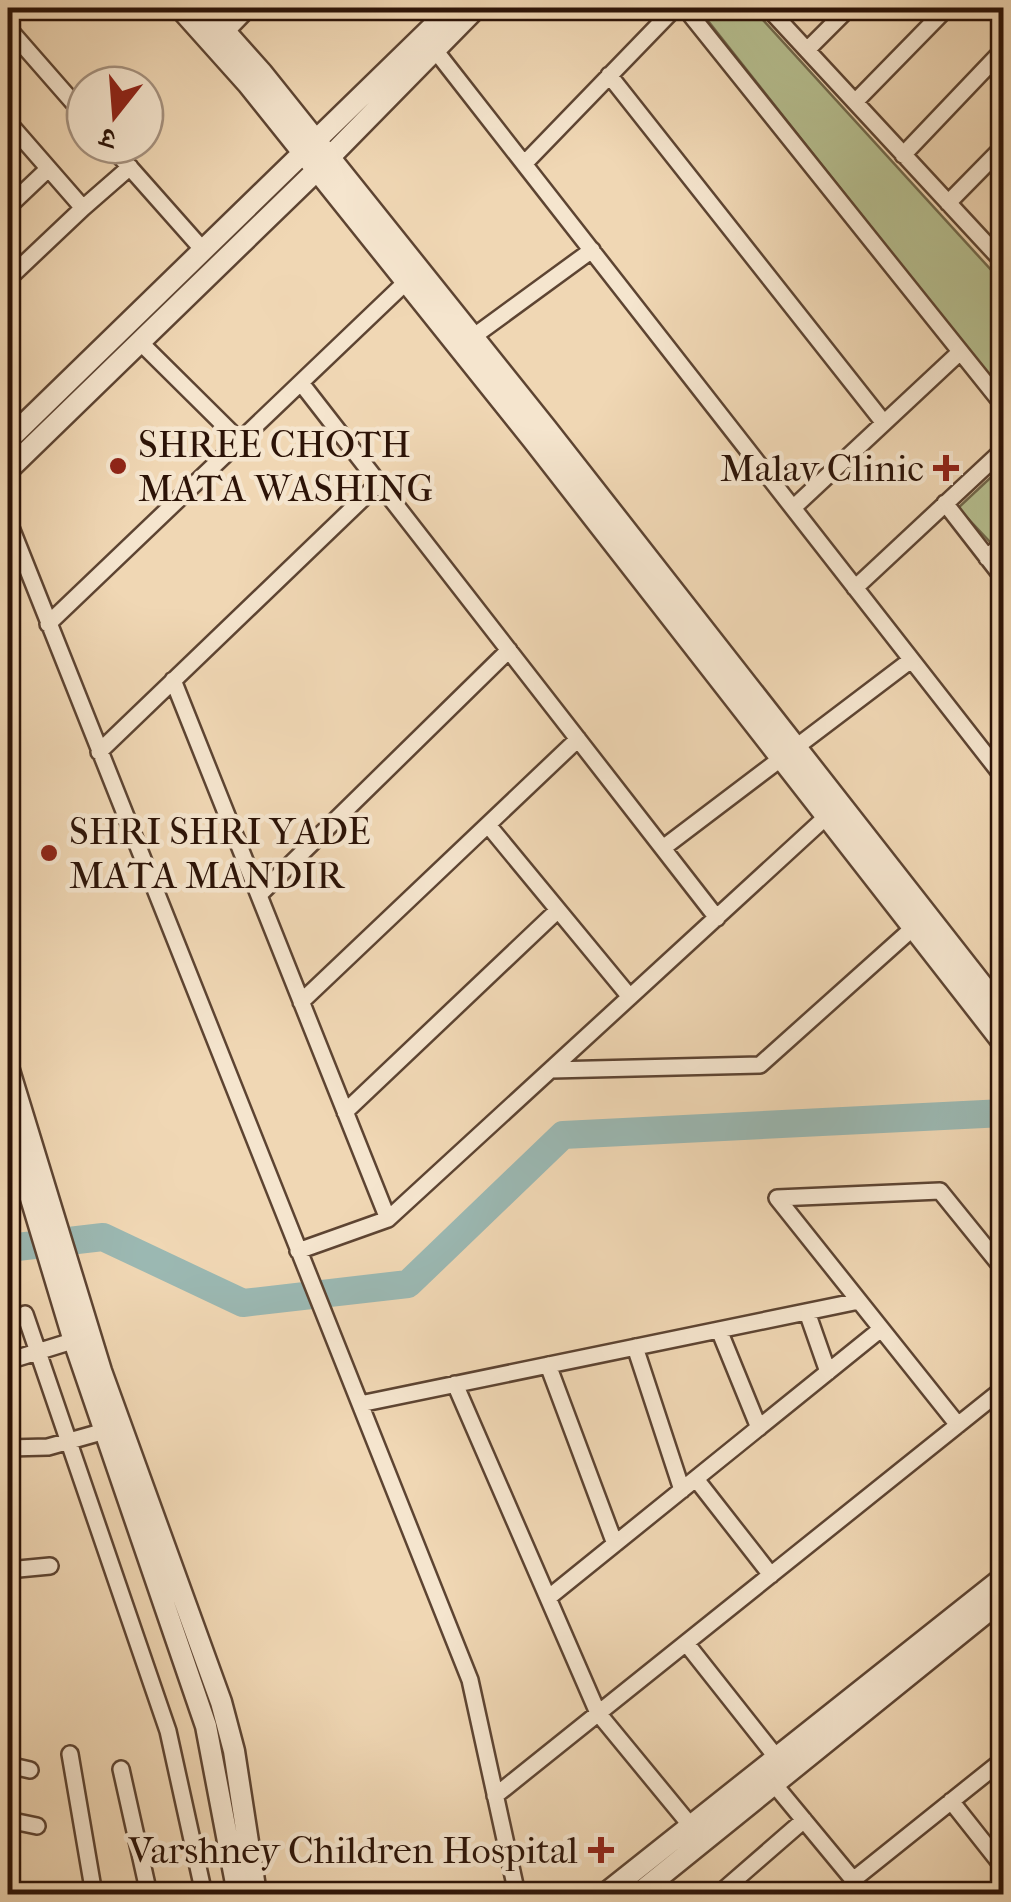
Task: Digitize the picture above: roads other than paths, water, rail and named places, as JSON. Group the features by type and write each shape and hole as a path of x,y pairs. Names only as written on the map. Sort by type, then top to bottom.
{"street":[{"path":"180,8 220,39 317,155 788,753 1004,1013"},
{"path":"204,8 220,39"},
{"path":"220,39 249,8"},
{"path":"8,470 140,342 452,8"},
{"path":"9,433 203,250 317,155 435,50 476,8"},
{"path":"524,164 675,8"},
{"path":"685,8 1004,406"},
{"path":"768,8 1002,258"},
{"path":"807,50 849,8"},
{"path":"855,102 947,8"},
{"path":"8,28 65,93"},
{"path":"904,155 1004,49"},
{"path":"435,50 1004,778"},
{"path":"610,75 884,423"},
{"path":"10,131 83,208"},
{"path":"948,203 1004,146"},
{"path":"317,155 406,282 466,342"},
{"path":"8,278 130,167 203,250"},
{"path":"8,208 48,169"},
{"path":"466,342 592,250"},
{"path":"48,624 406,282"},
{"path":"140,342 240,441"},
{"path":"793,508 960,352"},
{"path":"301,383 716,918"},
{"path":"855,588 1004,448"},
{"path":"99,752 378,483"},
{"path":"945,503 1004,579"},
{"path":"8,520 470,1680 516,1894"},
{"path":"987,558 1004,542"},
{"path":"259,896 508,650"},
{"path":"663,848 911,660"},
{"path":"174,680 388,1219"},
{"path":"301,1002 578,739"},
{"path":"788,753 826,817 1004,1044"},
{"path":"300,1255 388,1219 826,817"},
{"path":"488,825 630,997"},
{"path":"345,1112 558,910"},
{"path":"551,1070 760,1066 913,928"},
{"path":"8,1067 38,1193 105,1430 206,1726 238,1894"},
{"path":"8,1122 38,1193"},
{"path":"958,1425 778,1198 940,1191 1004,1270"},
{"path":"988,1251 1004,1240"},
{"path":"360,1404 860,1302"},
{"path":"807,1312 828,1372"},
{"path":"25,1314 168,1731 204,1894"},
{"path":"548,1598 881,1329"},
{"path":"719,1330 759,1428"},
{"path":"8,1361 82,1338"},
{"path":"82,1338 221,1702 234,1751 256,1894"},
{"path":"635,1348 682,1490"},
{"path":"548,1365 615,1544"},
{"path":"455,1384 598,1713 691,1826"},
{"path":"496,1796 1004,1388"},
{"path":"8,1448 48,1447 105,1430"},
{"path":"696,1479 771,1575"},
{"path":"8,1570 50,1566"},
{"path":"638,1894 771,1770 1004,1577"},
{"path":"606,1894 691,1826 1004,1598"},
{"path":"686,1643 804,1820 865,1894"},
{"path":"70,1754 94,1894"},
{"path":"853,1880 1004,1759"},
{"path":"8,1765 30,1770"},
{"path":"121,1769 150,1894"},
{"path":"951,1802 1004,1868"},
{"path":"8,1820 37,1826"},
{"path":"719,1894 804,1820"}],"waterway":[{"path":"8,1251 103,1237 243,1303 408,1284 563,1135 1004,1113"}],"place":[{"name":"SHREE CHOTH MATA WASHING","path":"118,466"},
{"name":"Malav Clinic","path":"946,468"},
{"name":"SHRI SHRI YADE MATA MANDIR","path":"49,853"},
{"name":"Varshney Children Hospital","path":"601,1850"}]}
